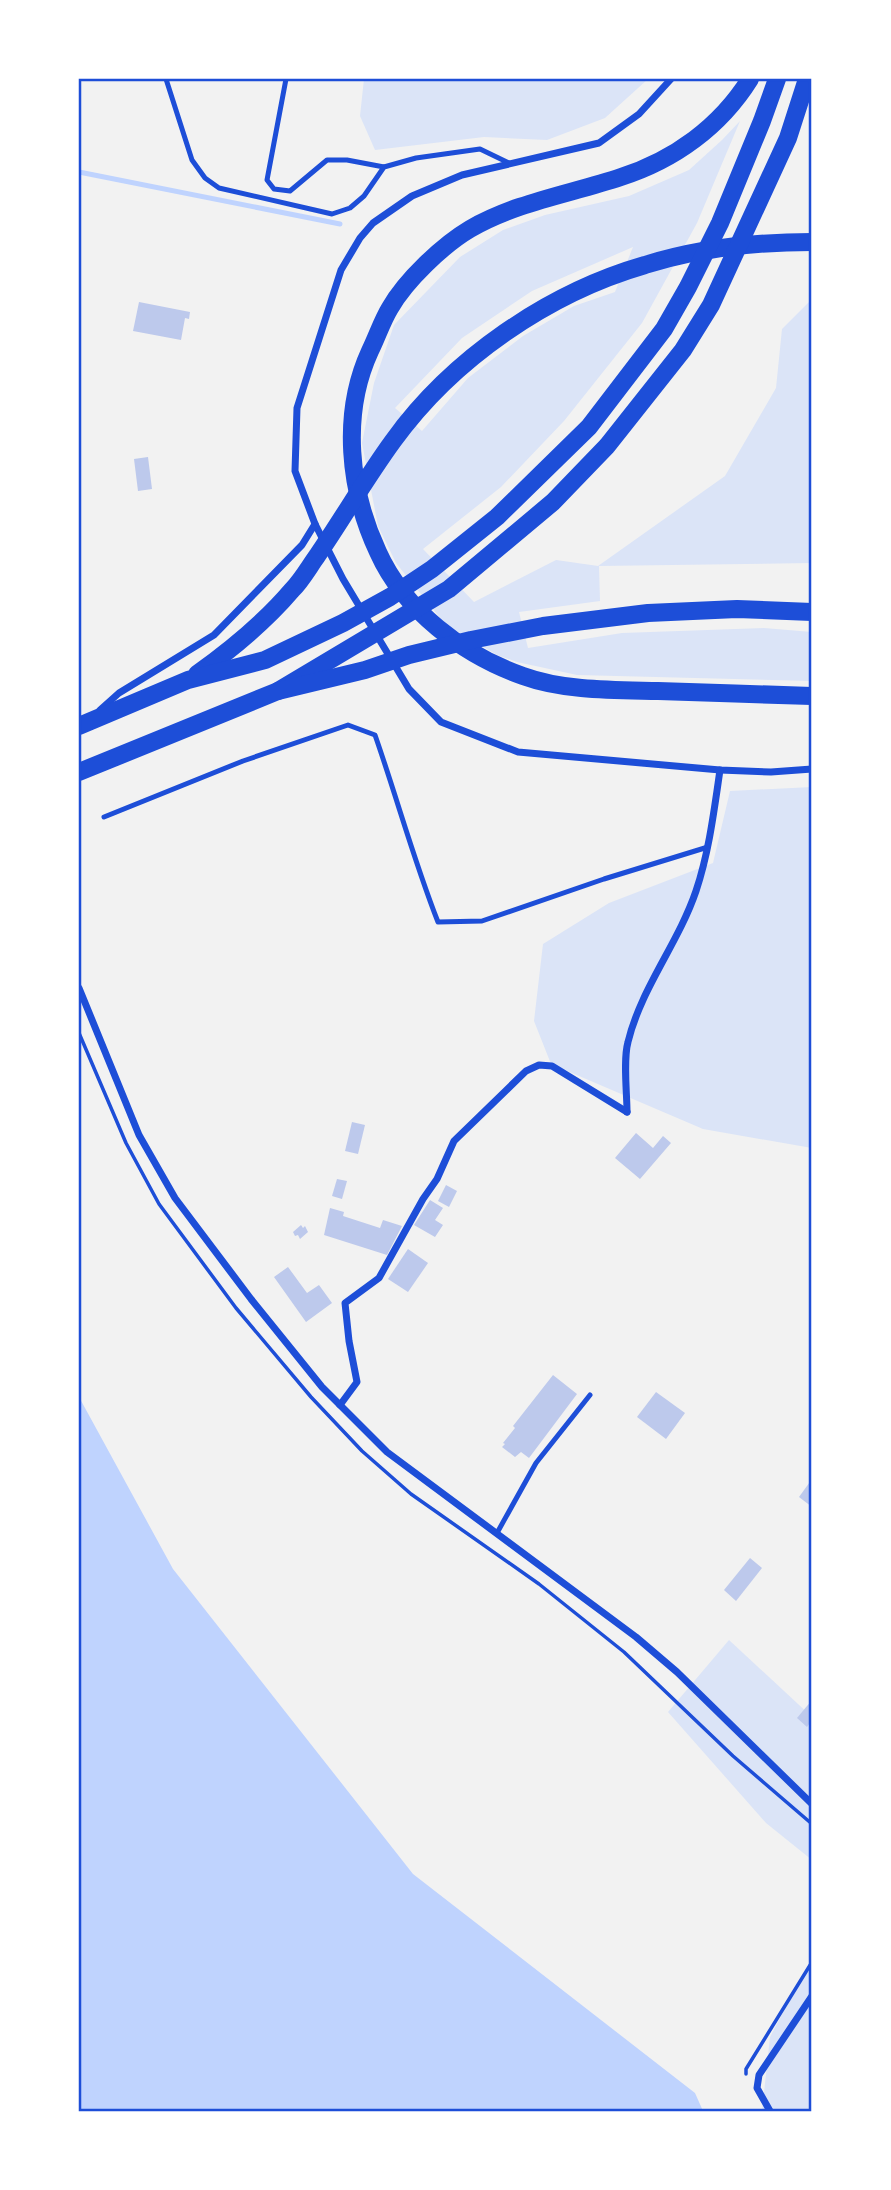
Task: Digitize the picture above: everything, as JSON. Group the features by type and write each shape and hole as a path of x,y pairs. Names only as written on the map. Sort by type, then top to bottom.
{"highway":[{"path":"750,79 738,97 699,138 662,161 622,177 517,206 468,230 426,263 391,306 361,370 352,419 352,452 356,488 367,529 383,564 412,603 439,629 483,659 524,677 558,685 812,696"},
{"path":"79,728 188,680 265,660 343,623 390,597 432,569 497,517 589,427 664,329 720,223 777,79"},
{"path":"278,691 449,589 553,502 607,446 682,350 711,305 788,138 807,79"},
{"path":"188,680 237,646 294,589 393,440 434,393 491,342 547,306 636,268 725,247 812,242"},
{"path":"79,772 278,691 365,670 409,655 521,630 648,612 737,609 812,612"}],"street":[{"path":"671,79 639,114 599,143 463,174 412,196 373,223 360,238 341,270 297,408 295,471 315,524 344,579 409,688 441,722 518,752 720,770 771,772 812,769"},
{"path":"79,728 119,693 214,635 302,545 315,524"},
{"path":"340,1405 358,1382 349,1341 345,1303 379,1278 437,1179 454,1140 526,1071 539,1065 552,1066 627,1112 627,1045 644,993 668,953 696,892 708,847 720,770"},
{"path":"79,988 139,1135 175,1198 251,1299 323,1387 387,1452 636,1637 677,1672 812,1804"},
{"path":"770,2111 757,2088 759,2075 812,1996"}],"lane":[{"path":"166,79 192,160 205,178 219,188 332,214 350,208 364,196 384,167"},
{"path":"286,79 267,180 274,189 290,191 327,160 347,160 384,167 416,158 480,149 509,163"},
{"path":"104,817 243,761 348,725 375,735 420,876 438,922 482,921 604,878 708,847"},
{"path":"497,1533 536,1463 590,1395"}],"shaded area":[{"path":"364,79 648,79 605,118 547,140 484,137 375,150 360,116"},
{"path":"740,121 697,223 642,323 564,421 501,487 423,549 474,602 556,560 598,566 725,476 776,388 782,329 812,299 812,563 599,566 600,601 519,612 528,648 622,633 764,628 812,632 812,681 577,675 497,655 445,624 396,563 378,526 362,443 374,383 394,325 460,257 503,230 545,215 629,196 689,170","holes":["633,247 615,292 574,306 523,336 468,378 422,431 395,408 462,338 532,291"]},
{"path":"812,787 812,1148 703,1129 551,1064 534,1021 543,944 609,903 713,863 730,791"},
{"path":"729,1640 812,1717 812,1860 766,1823 668,1712"},
{"path":"812,1958 812,2111 762,2111 770,2037"}],"water":[{"path":"79,1397 173,1569 413,1874 695,2093 703,2111 79,2111"}],"building":[{"path":"139,302 190,312 189,319 185,318 181,340 133,331"},
{"path":"148,457 152,489 138,491 134,459"},
{"path":"352,1122 365,1125 358,1154 345,1151"},
{"path":"636,1133 653,1148 663,1136 671,1143 640,1179 615,1158"},
{"path":"337,1179 347,1181 342,1199 332,1196"},
{"path":"446,1185 457,1191 449,1207 438,1201"},
{"path":"430,1200 443,1208 435,1220 443,1225 435,1237 414,1225"},
{"path":"330,1208 344,1212 343,1216 380,1228 383,1220 402,1226 387,1255 324,1235"},
{"path":"301,1225 303,1228 305,1226 308,1232 300,1239 293,1232"},
{"path":"408,1249 428,1263 408,1292 388,1279"},
{"path":"288,1267 307,1293 319,1285 332,1303 306,1322 274,1277"},
{"path":"553,1375 577,1394 529,1458 521,1452 515,1457 502,1447 505,1444 503,1443"},
{"path":"656,1392 685,1413 666,1439 637,1417"},
{"path":"812,1479 812,1507 799,1497"},
{"path":"750,1558 762,1568 736,1601 724,1590"},
{"path":"812,1700 812,1720 807,1727 797,1718"}],"waterway":[{"path":"79,172 340,224"}]}
